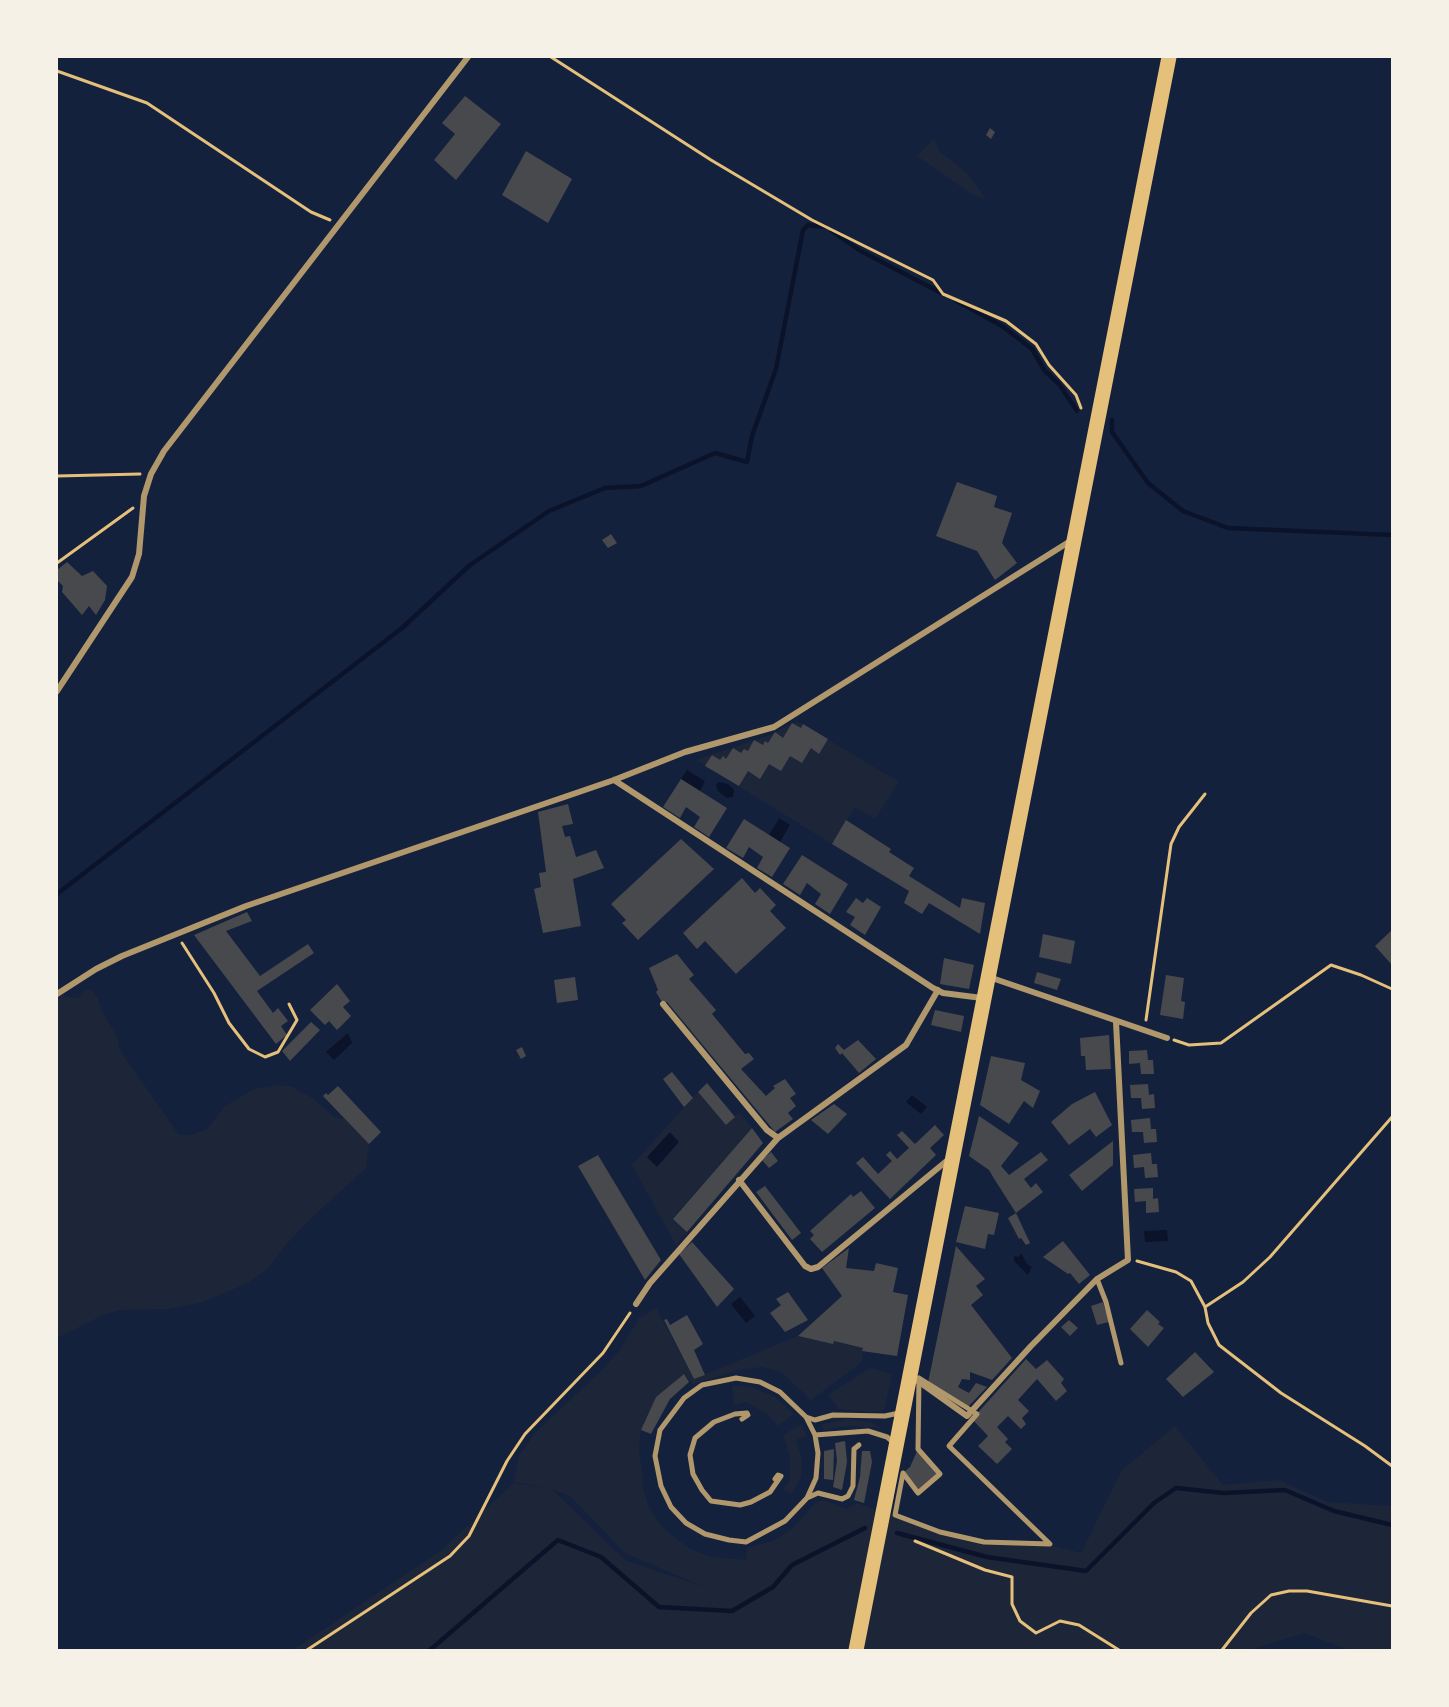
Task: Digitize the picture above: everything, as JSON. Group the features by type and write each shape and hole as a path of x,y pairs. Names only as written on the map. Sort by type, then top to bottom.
{"main road":[{"path":"856,1650 880,1520 904,1412 914,1378 987,977 1169,57"}],"street":[{"path":"57,691 132,577 139,554 144,496 151,474 164,451 468,57"},
{"path":"57,994 96,969 246,906 614,780 685,752 774,727 1075,538"},
{"path":"614,780 938,990 983,998"},
{"path":"987,977 1167,1038"},
{"path":"636,1304 650,1283 778,1138 906,1045 938,990"},
{"path":"663,1004 767,1130 778,1138"},
{"path":"914,1378 967,1416 1097,1279 1128,1260 1116,1022"},
{"path":"739,1180 805,1266 811,1269 818,1267 954,1155"},
{"path":"1097,1279 1106,1302 1120,1363"},
{"path":"736,1378 760,1382 780,1392 806,1418 815,1435 818,1453 816,1478 807,1498 785,1521 746,1542 705,1534 686,1523 671,1507 661,1486 655,1456 660,1430 684,1398 702,1385 736,1378"},
{"path":"914,1378 918,1449 940,1474 918,1493 903,1473 895,1515 940,1532 984,1542 1050,1544 949,1446 977,1414 972,1411"},
{"path":"806,1418 815,1420 833,1415 885,1416 904,1412"},
{"path":"742,1419 748,1415 747,1413 735,1414 714,1422 695,1438 690,1455 693,1474 711,1501 740,1505 770,1492 781,1476 778,1474 775,1479"},
{"path":"815,1435 868,1431 887,1437 897,1447"},
{"path":"807,1498 818,1493 842,1499 848,1496 853,1486 854,1449 859,1445"}],"path":[{"path":"551,57 711,160 803,214 933,280 943,294 1006,321 1036,344 1049,365 1076,395 1081,408"},
{"path":"57,71 147,103 311,212 332,220 344,218"},
{"path":"57,476 151,474"},
{"path":"57,563 127,515 140,500"},
{"path":"1144,1031 1171,844 1179,827 1205,794"},
{"path":"176,934 214,993 229,1023 249,1049 265,1057 278,1052 297,1020 289,1004"},
{"path":"1167,1038 1189,1045 1221,1043 1331,965 1392,989"},
{"path":"1205,1307 1244,1282 1270,1257 1392,1117"},
{"path":"1128,1260 1176,1272 1191,1281 1205,1307 1208,1323 1219,1345 1281,1393 1365,1446 1392,1466"},
{"path":"307,1650 450,1556 469,1536 507,1461 525,1434 603,1353 636,1304"},
{"path":"915,1541 985,1570 1012,1577 1012,1604 1020,1621 1036,1633 1060,1622 1079,1625 1119,1650"},
{"path":"1222,1650 1251,1613 1271,1595 1288,1591 1307,1591 1392,1606"}],"shaded area":[{"path":"934,138 939,151 969,175 986,199 973,195 917,156"},
{"path":"797,721 899,782 875,819 855,807 832,844 696,760 770,735"},
{"path":"687,770 705,781 700,791 681,779"},
{"path":"719,782 728,784 734,790 733,797 727,798 718,791 716,785"},
{"path":"779,818 790,825 780,842 769,835"},
{"path":"86,989 92,991 98,999 101,1010 119,1040 118,1046 123,1055 179,1135 191,1135 207,1129 224,1107 254,1089 279,1085 292,1087 314,1099 334,1117 345,1119 369,1144 366,1168 305,1224 269,1267 248,1283 203,1302 169,1309 121,1310 105,1314 57,1338 57,992 68,997 79,998"},
{"path":"348,1033 352,1043 334,1060 326,1052"},
{"path":"698,1092 726,1125 739,1112 752,1128 673,1218 687,1232 676,1245 632,1165"},
{"path":"912,1095 927,1107 921,1114 906,1102"},
{"path":"670,1132 679,1142 657,1167 647,1157"},
{"path":"1167,1230 1168,1241 1145,1242 1144,1231"},
{"path":"1021,1253 1027,1264 1032,1267 1028,1275 1014,1261 1014,1256 1019,1257"},
{"path":"740,1297 755,1316 746,1323 731,1304"},
{"path":"656,1308 694,1379 798,1336 833,1344 834,1341 863,1348 862,1362 811,1400 781,1372 762,1367 738,1370 693,1384 684,1374 656,1397 641,1430 639,1447 644,1492 650,1510 665,1530 690,1549 712,1557 746,1560 747,1548 773,1541 793,1528 816,1502 824,1500 847,1509 857,1503 940,1532 984,1542 1051,1545 1081,1553 1122,1470 1175,1426 1223,1485 1279,1480 1327,1502 1392,1506 1392,1650 1349,1650 1304,1633 1250,1650 293,1650 439,1552 514,1483 552,1489 514,1482 519,1456 535,1433 620,1350 639,1318","holes":["552,1489 570,1496 625,1553 704,1587 625,1560"]},
{"path":"870,1368 892,1374 884,1410 870,1412 839,1409 828,1395"},
{"path":"732,1385 751,1387 774,1396 794,1414 778,1426 767,1414 746,1402 734,1405"},
{"path":"840,1410 848,1419 870,1422 881,1428 853,1426 876,1455 852,1425 824,1430 823,1424 847,1419"},
{"path":"801,1424 807,1436 796,1440 802,1460 801,1476 792,1494 783,1489 790,1480 790,1456 783,1435"}],"building":[{"path":"465,96 501,124 456,180 434,160 455,134 442,123"},
{"path":"990,128 995,132 991,139 986,135"},
{"path":"526,151 572,179 548,223 502,195"},
{"path":"957,482 997,496 994,507 1012,513 1002,543 1017,563 995,580 977,551 936,536"},
{"path":"611,534 617,543 608,548 602,540"},
{"path":"67,562 82,576 93,571 107,586 105,600 96,615 89,606 82,615 62,592 63,586 57,580 57,570"},
{"path":"792,723 801,728 803,724 828,739 819,754 811,748 802,763 790,756 781,771 769,764 760,779 748,771 739,786 705,766 712,755 720,760 723,756 726,759 733,748 741,753 744,749 748,751 754,740 763,745 765,741 768,743 775,732 783,738"},
{"path":"681,779 727,808 709,837 694,827 700,817 686,807 680,818 663,807"},
{"path":"568,804 573,824 562,826 565,837 570,836 576,857 596,850 604,868 573,879 581,926 543,933 534,889 541,887 539,873 546,872 538,812"},
{"path":"744,819 790,848 772,877 757,868 763,857 749,847 743,858 726,848"},
{"path":"846,820 891,849 889,852 914,868 909,876 960,908 962,898 985,903 980,934 929,903 922,914 904,903 909,891 832,844"},
{"path":"681,839 714,869 638,940 622,923 626,920 611,904"},
{"path":"802,855 848,884 830,914 815,904 821,894 807,883 800,895 783,884"},
{"path":"742,878 755,893 760,888 776,905 770,911 786,928 736,974 705,941 697,949 683,933"},
{"path":"856,898 863,903 867,898 881,907 865,935 850,925 855,917 846,912"},
{"path":"247,912 252,921 226,931 260,976 308,944 314,953 257,991 273,1013 278,1008 288,1021 281,1026 287,1035 276,1044 194,935"},
{"path":"1392,930 1392,965 1375,946"},
{"path":"1043,934 1075,941 1071,964 1039,957"},
{"path":"677,954 694,975 689,979 716,1010 712,1014 745,1054 749,1053 754,1059 741,1069 766,1096 775,1088 773,1086 785,1079 796,1094 790,1098 796,1106 788,1113 793,1119 775,1132 667,1002 663,1004 656,992 658,990 649,968"},
{"path":"944,958 974,965 969,989 940,984"},
{"path":"1037,972 1061,979 1057,990 1034,983"},
{"path":"1166,975 1184,978 1181,1001 1185,1002 1183,1019 1160,1015"},
{"path":"575,977 578,1000 557,1003 554,980"},
{"path":"337,984 350,1001 343,1007 351,1016 337,1030 329,1021 325,1025 310,1010"},
{"path":"935,1010 964,1016 961,1032 931,1025"},
{"path":"311,1022 320,1030 290,1061 282,1051"},
{"path":"1109,1035 1111,1069 1086,1070 1085,1056 1081,1056 1080,1038"},
{"path":"858,1040 876,1059 859,1073 835,1048 838,1044 844,1050"},
{"path":"522,1047 526,1056 521,1059 516,1050"},
{"path":"1147,1050 1148,1060 1153,1060 1154,1074 1141,1074 1140,1063 1129,1064 1129,1051"},
{"path":"991,1056 1025,1063 1021,1080 1040,1091 1033,1108 1024,1101 1009,1124 980,1105"},
{"path":"672,1072 693,1098 684,1107 663,1079"},
{"path":"707,1083 735,1117 726,1125 698,1092"},
{"path":"1148,1084 1149,1095 1154,1094 1155,1108 1142,1109 1141,1098 1131,1098 1130,1085"},
{"path":"338,1086 381,1132 369,1144 323,1096 326,1093 328,1095"},
{"path":"1095,1092 1112,1125 1096,1137 1090,1129 1069,1145 1051,1122 1072,1104"},
{"path":"834,1104 847,1114 828,1134 811,1120"},
{"path":"979,1116 1019,1143 1001,1166 1009,1175 1041,1152 1048,1160 1024,1179 1031,1188 1036,1183 1043,1192 1016,1213 989,1170 969,1156"},
{"path":"1150,1118 1151,1129 1156,1129 1157,1142 1144,1143 1143,1132 1132,1132 1131,1120"},
{"path":"935,1125 944,1135 930,1148 936,1155 890,1199 856,1163 863,1157 878,1174 892,1161 886,1155 890,1151 897,1159 909,1148 897,1135 902,1131 915,1144"},
{"path":"752,1128 763,1143 687,1232 673,1219"},
{"path":"1113,1141 1113,1165 1082,1191 1069,1175"},
{"path":"771,1152 778,1161 769,1168 762,1160"},
{"path":"1151,1153 1152,1164 1157,1164 1158,1177 1145,1178 1144,1167 1134,1168 1133,1155"},
{"path":"598,1155 661,1260 645,1280 578,1166"},
{"path":"765,1186 801,1233 792,1240 756,1192"},
{"path":"1153,1188 1153,1199 1158,1198 1159,1212 1146,1213 1146,1201 1135,1202 1134,1189"},
{"path":"861,1191 875,1208 822,1252 810,1239 814,1235 810,1231 851,1194 853,1197"},
{"path":"965,1206 999,1213 994,1235 988,1234 985,1249 956,1242"},
{"path":"1016,1213 1030,1243 1026,1245 1021,1238 1019,1239 1008,1218"},
{"path":"1063,1241 1090,1275 1079,1284 1070,1273 1068,1274 1043,1257"},
{"path":"692,1242 734,1289 717,1307 679,1254"},
{"path":"956,1246 985,1279 976,1286 983,1295 971,1305 1012,1358 992,1380 970,1372 970,1380 962,1379 958,1387 969,1393 976,1383 987,1387 967,1408 928,1383"},
{"path":"849,1248 846,1268 874,1271 876,1263 898,1268 893,1292 908,1295 897,1356 862,1351 863,1348 834,1341 833,1344 798,1336 842,1296 822,1268"},
{"path":"788,1292 808,1320 785,1332 770,1313 781,1305 776,1299"},
{"path":"1103,1302 1109,1322 1097,1325 1091,1306"},
{"path":"1147,1310 1164,1328 1148,1347 1130,1329"},
{"path":"687,1315 703,1344 694,1350 705,1375 694,1379 664,1320 667,1319 670,1325"},
{"path":"1069,1320 1078,1328 1070,1336 1061,1327"},
{"path":"1195,1352 1214,1372 1183,1397 1166,1379"},
{"path":"1026,1359 1036,1369 1047,1360 1064,1379 1061,1383 1067,1391 1056,1401 1037,1379 1018,1400 1029,1411 1022,1418 1026,1424 1021,1429 1008,1416 997,1427 1008,1439 1005,1442 1012,1449 997,1464 978,1446 988,1436 972,1419"},
{"path":"684,1374 689,1382 670,1399 651,1434 641,1430 656,1397"},
{"path":"845,1441 847,1462 842,1490 833,1487 837,1461 835,1443"},
{"path":"834,1449 833,1480 824,1479 824,1451"},
{"path":"918,1449 940,1474 918,1493 903,1473 910,1467"},
{"path":"862,1451 870,1451 872,1462 864,1503 854,1500 860,1477"}],"waterway":[{"path":"57,894 402,628 470,565 549,511 605,488 641,486 715,453 747,462 752,436 776,369 803,230 808,225 825,227"},
{"path":"832,231 859,250 945,295"},
{"path":"955,300 1002,326 1032,349 1045,371 1059,384 1077,411"},
{"path":"1112,420 1112,432 1148,483 1183,511 1228,528 1392,535"},
{"path":"897,1533 987,1557 1086,1571 1154,1503 1176,1488 1224,1493 1285,1490 1334,1511 1392,1525"},
{"path":"430,1650 558,1540 601,1557 659,1607 732,1611 773,1587 792,1565 865,1528"}]}
